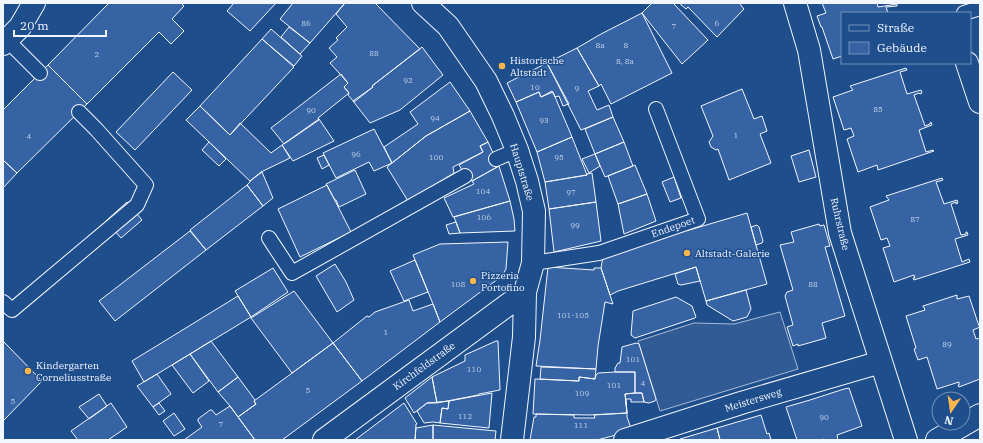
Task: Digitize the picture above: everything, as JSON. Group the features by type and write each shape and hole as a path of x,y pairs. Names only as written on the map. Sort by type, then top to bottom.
{"street":[{"path":"5,42 20,27 34,3"},
{"name":"Hauptstraße","path":"423,3 448,26 486,81 517,150 527,181 534,211 533,263 525,292 524,338 512,440"},
{"name":"Ruhrstraße","path":"795,3 809,50 840,233 906,440"},
{"path":"967,64 980,102"},
{"name":"Kirchfeldstraße","path":"324,440 525,292"},
{"name":"Meistersweg","path":"625,440 741,403 881,362"},
{"path":"937,440 980,415"}],"lane":[{"path":"967,12 980,8"},
{"path":"5,42 40,73"},
{"name":"Endepoet","path":"533,263 599,253 698,219 656,108"},
{"path":"3,302 12,310 137,205 146,185 79,112"},
{"path":"496,159 517,150"},
{"path":"269,238 292,273 465,176"}],"shaded area":[{"path":"780,312 798,369 660,411 638,341 694,323 734,324"}],"building":[{"path":"109,3 181,3 184,6 172,19 184,31 171,44 159,32 87,104 48,65"},
{"path":"234,3 276,3 250,31 227,11"},
{"path":"293,3 345,3 310,43 280,19"},
{"path":"345,3 375,3 420,49 372,86 373,87 354,102 344,87 348,83 330,63 337,57 329,48 338,40 336,38 347,27 336,14"},
{"path":"652,3 673,3 708,40 682,64 642,13"},
{"path":"679,3 739,3 744,9 717,37 688,7 686,9"},
{"path":"822,3 877,3 878,7 897,4 897,6 886,7 888,12 841,12 841,56 833,59 817,16 826,13"},
{"path":"642,13 672,73 611,104 601,84 599,86 577,48"},
{"path":"289,27 310,43 300,54 281,37"},
{"path":"271,29 302,56 294,66 262,39"},
{"path":"262,39 294,67 230,135 200,106"},
{"path":"422,47 443,75 400,110 370,123 353,101 373,87 372,86"},
{"path":"577,48 599,86 588,91 597,110 609,105 613,117 581,130 547,63"},
{"path":"547,63 569,104 563,106 559,96 555,97 552,91 541,97 539,92 516,102 507,83"},
{"path":"48,65 87,104 17,173 3,160 3,110"},
{"path":"906,68 907,70 900,72 907,94 921,90 922,93 914,95 925,126 931,122 932,125 919,130 926,152 934,151 878,170 877,165 858,172 847,139 854,136 851,128 844,130 833,97 853,90 850,86"},
{"path":"173,72 192,90 135,150 116,132"},
{"path":"341,74 348,83 344,87 349,93 318,118 319,120 284,144 271,128"},
{"path":"450,82 470,111 426,136 392,163 384,147 418,124 410,112"},
{"path":"742,89 754,119 762,116 767,131 760,134 771,163 729,180 718,149 716,150 711,147 709,142 713,136 701,106"},
{"path":"539,92 541,97 553,92 572,137 537,152 516,102"},
{"path":"200,106 230,135 240,123 271,153 282,145 290,158 261,172 250,181 186,120"},
{"path":"470,111 488,142 480,146 483,152 453,167 454,173 408,201 387,167 426,136"},
{"path":"613,117 624,142 595,154 585,129"},
{"path":"319,119 334,141 293,161 282,145"},
{"path":"374,129 392,163 374,171 369,162 336,178 323,153"},
{"path":"572,137 587,175 545,182 537,152"},
{"path":"209,142 226,159 219,166 202,150"},
{"path":"488,142 499,166 469,182 459,165 483,152 480,146"},
{"path":"624,142 633,166 605,177 595,154"},
{"path":"809,150 816,177 799,182 791,156"},
{"path":"595,154 600,166 589,173 582,159"},
{"path":"324,155 329,165 322,169 317,158"},
{"path":"3,160 17,173 3,188"},
{"path":"635,165 647,194 618,204 608,176"},
{"path":"499,166 510,201 453,217 444,198 474,184 472,181"},
{"path":"355,170 366,194 339,207 326,184"},
{"path":"262,172 273,198 263,206 247,185"},
{"path":"592,173 596,202 549,209 545,182"},
{"path":"674,177 681,198 670,202 662,182"},
{"path":"942,178 943,180 936,182 944,204 957,200 958,203 956,204 956,202 951,204 961,235 966,234 967,232 968,235 955,239 962,262 969,259 970,262 914,280 914,275 894,282 883,248 890,246 887,238 881,240 870,207 889,200 886,196"},
{"path":"247,185 263,206 206,250 190,230"},
{"path":"327,185 351,232 300,257 278,209"},
{"path":"647,194 656,221 624,234 618,204"},
{"path":"510,201 515,231 460,233 454,217"},
{"path":"127,202 142,220 121,238 106,221"},
{"path":"596,202 601,241 554,252 549,209"},
{"name":"Altstadt-Galerie","path":"747,213 767,284 706,301 696,267 618,291 610,295 601,268 603,257 685,230 686,231"},
{"path":"456,222 460,233 449,234 446,225"},
{"path":"819,224 820,226 824,225 830,246 825,247 845,316 822,323 826,338 793,346 787,327 793,325 785,296 787,292 793,290 780,245 794,242 791,232"},
{"path":"757,225 763,241 762,243 756,245 751,227"},
{"path":"190,231 206,250 115,321 99,301"},
{"path":"508,242 506,269 502,276 440,322 413,255 440,244"},
{"path":"415,260 428,292 404,301 390,271"},
{"path":"335,264 346,282 354,300 337,312 316,276"},
{"path":"548,267 594,270 594,268 601,268 613,304 605,302 596,369 536,366"},
{"path":"696,267 700,281 681,285 678,284 675,274"},
{"path":"273,268 288,292 251,317 235,291"},
{"path":"746,290 751,309 747,317 733,321 707,305 706,301"},
{"path":"294,291 333,343 292,373 251,318"},
{"path":"957,295 957,299 969,296 979,326 980,325 980,327 973,330 976,339 980,338 980,379 959,387 959,382 937,389 927,357 918,360 914,349 916,348 906,316 925,310 923,306"},
{"path":"238,296 251,317 144,382 132,361"},
{"path":"676,297 692,306 696,317 695,318 635,338 631,335 633,311"},
{"path":"409,300 413,311 433,304 440,322 362,381 333,343 367,316 369,317 375,312"},
{"path":"211,341 238,377 218,392 190,354"},
{"path":"498,341 500,390 437,403 432,377 465,361 465,355"},
{"path":"4,342 42,381 3,421 3,344"},
{"path":"333,343 362,381 282,440 255,440 238,417 256,404 254,401"},
{"path":"636,343 639,344 656,399 655,401 649,403 644,402 642,393 635,393 635,372 615,372 615,368 618,363 620,363 622,347"},
{"path":"190,354 209,381 193,393 172,365"},
{"path":"541,367 596,369 595,379 579,377 579,381 540,379"},
{"path":"635,372 635,393 625,394 627,413 589,415 533,414 535,379 579,381 579,377 595,379 598,373"},
{"path":"157,374 171,394 153,407 137,386"},
{"path":"238,377 255,400 254,401 256,404 238,417 218,392"},
{"path":"432,377 437,403 427,403 414,413 405,398"},
{"path":"849,388 862,426 837,435 838,440 797,440 786,407"},
{"path":"492,393 489,428 440,423 442,408 448,409 449,401"},
{"path":"642,393 644,402 631,402 631,399 626,399 627,413 625,394"},
{"path":"99,394 107,406 89,419 79,407"},
{"path":"449,401 448,409 442,408 440,423 424,423 417,411 427,403"},
{"path":"111,403 127,427 108,440 78,440 71,431"},
{"path":"159,403 165,411 159,415 153,407"},
{"path":"404,403 417,424 415,440 355,440"},
{"path":"230,406 255,440 184,440 202,427 198,419 210,410 212,410 216,415"},
{"path":"174,413 185,429 174,436 163,421"},
{"path":"627,413 632,431 597,440 530,440 534,417 536,417 536,414 574,415 574,418 595,418 594,415"},
{"path":"761,415 767,434 769,433 771,440 720,440 717,428"},
{"path":"433,425 496,431 495,440 433,440"},
{"path":"433,425 433,440 415,440 416,428"},
{"path":"717,428 720,440 680,440 680,439"}],"place":[{"name":"Historische Altstadt","path":"502,66"},
{"name":"Altstadt-Galerie","path":"687,253"},
{"name":"Pizzeria Portofino","path":"473,281"},
{"name":"Kindergarten Corneliusstraße","path":"28,371"}]}
